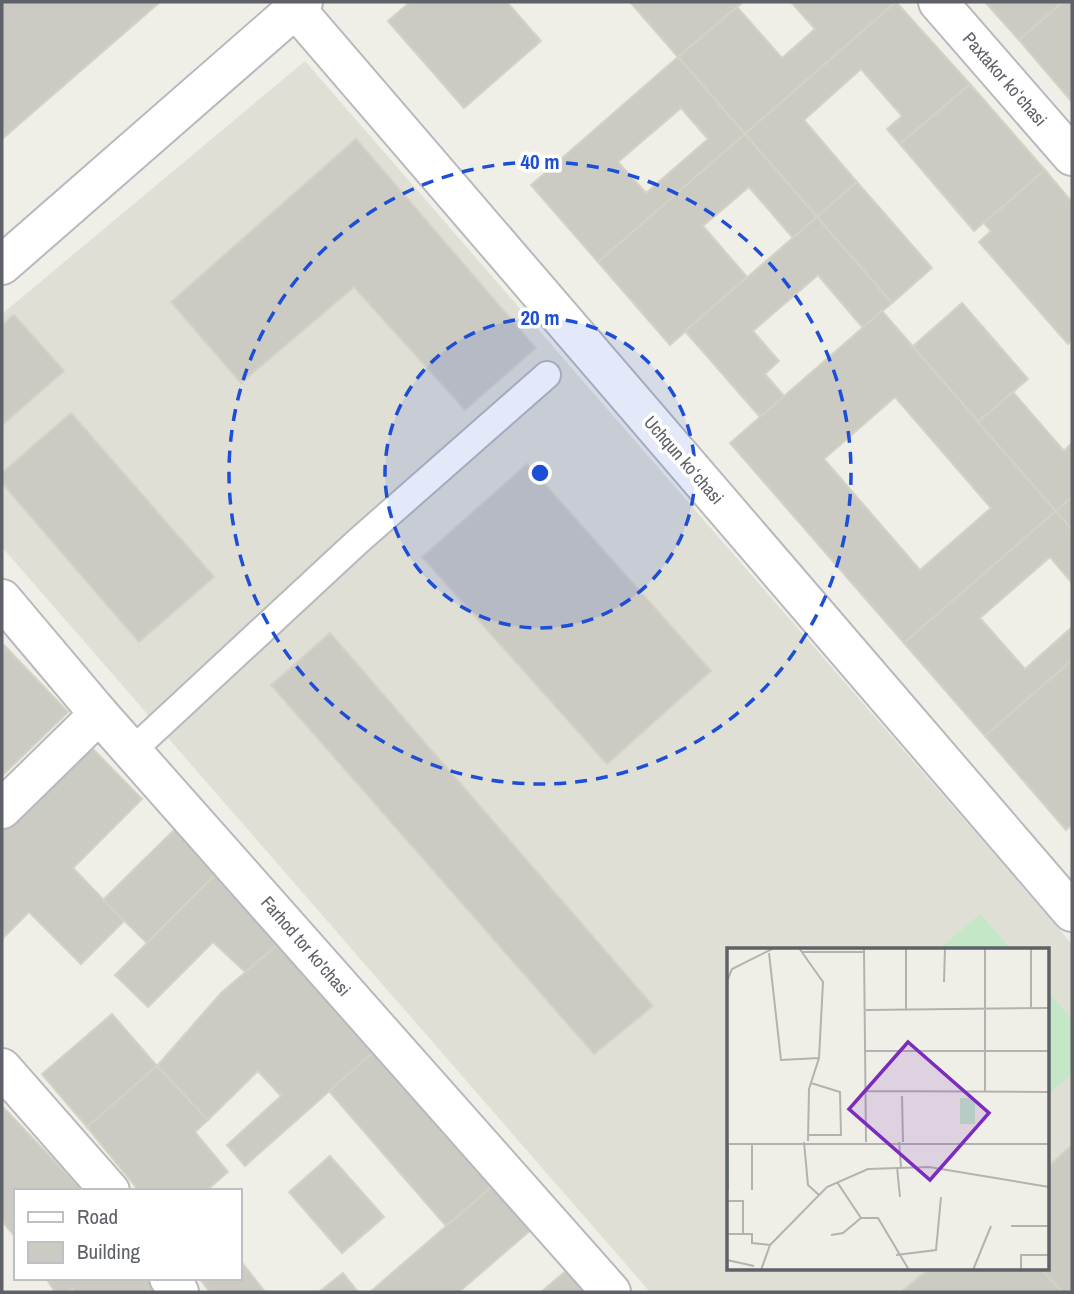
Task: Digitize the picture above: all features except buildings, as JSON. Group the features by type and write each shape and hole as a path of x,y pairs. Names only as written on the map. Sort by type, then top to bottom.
{"street":[{"name":"Paxtakor koʻchasi","path":"938,2 1072,156"},
{"path":"2,265 299,5"},
{"name":"Uchqun koʻchasi","path":"299,5 1072,912"},
{"name":"Farhod tor ko'chasi","path":"2,599 99,714 611,1292"},
{"path":"2,809 99,714"},
{"path":"2,1068 108,1189"}],"lane":[{"path":"133,750 356,543 547,375"}],"shaded area":[{"path":"305,61 1072,944 1072,1145 1050,1165 1050,948 727,948 727,1270 928,1270 901,1292 650,1292 2,547 2,314"}],"green space":[{"path":"980,914 1010,948 940,948"},
{"path":"1050,993 1072,1019 1072,1074 1050,1093"}]}
